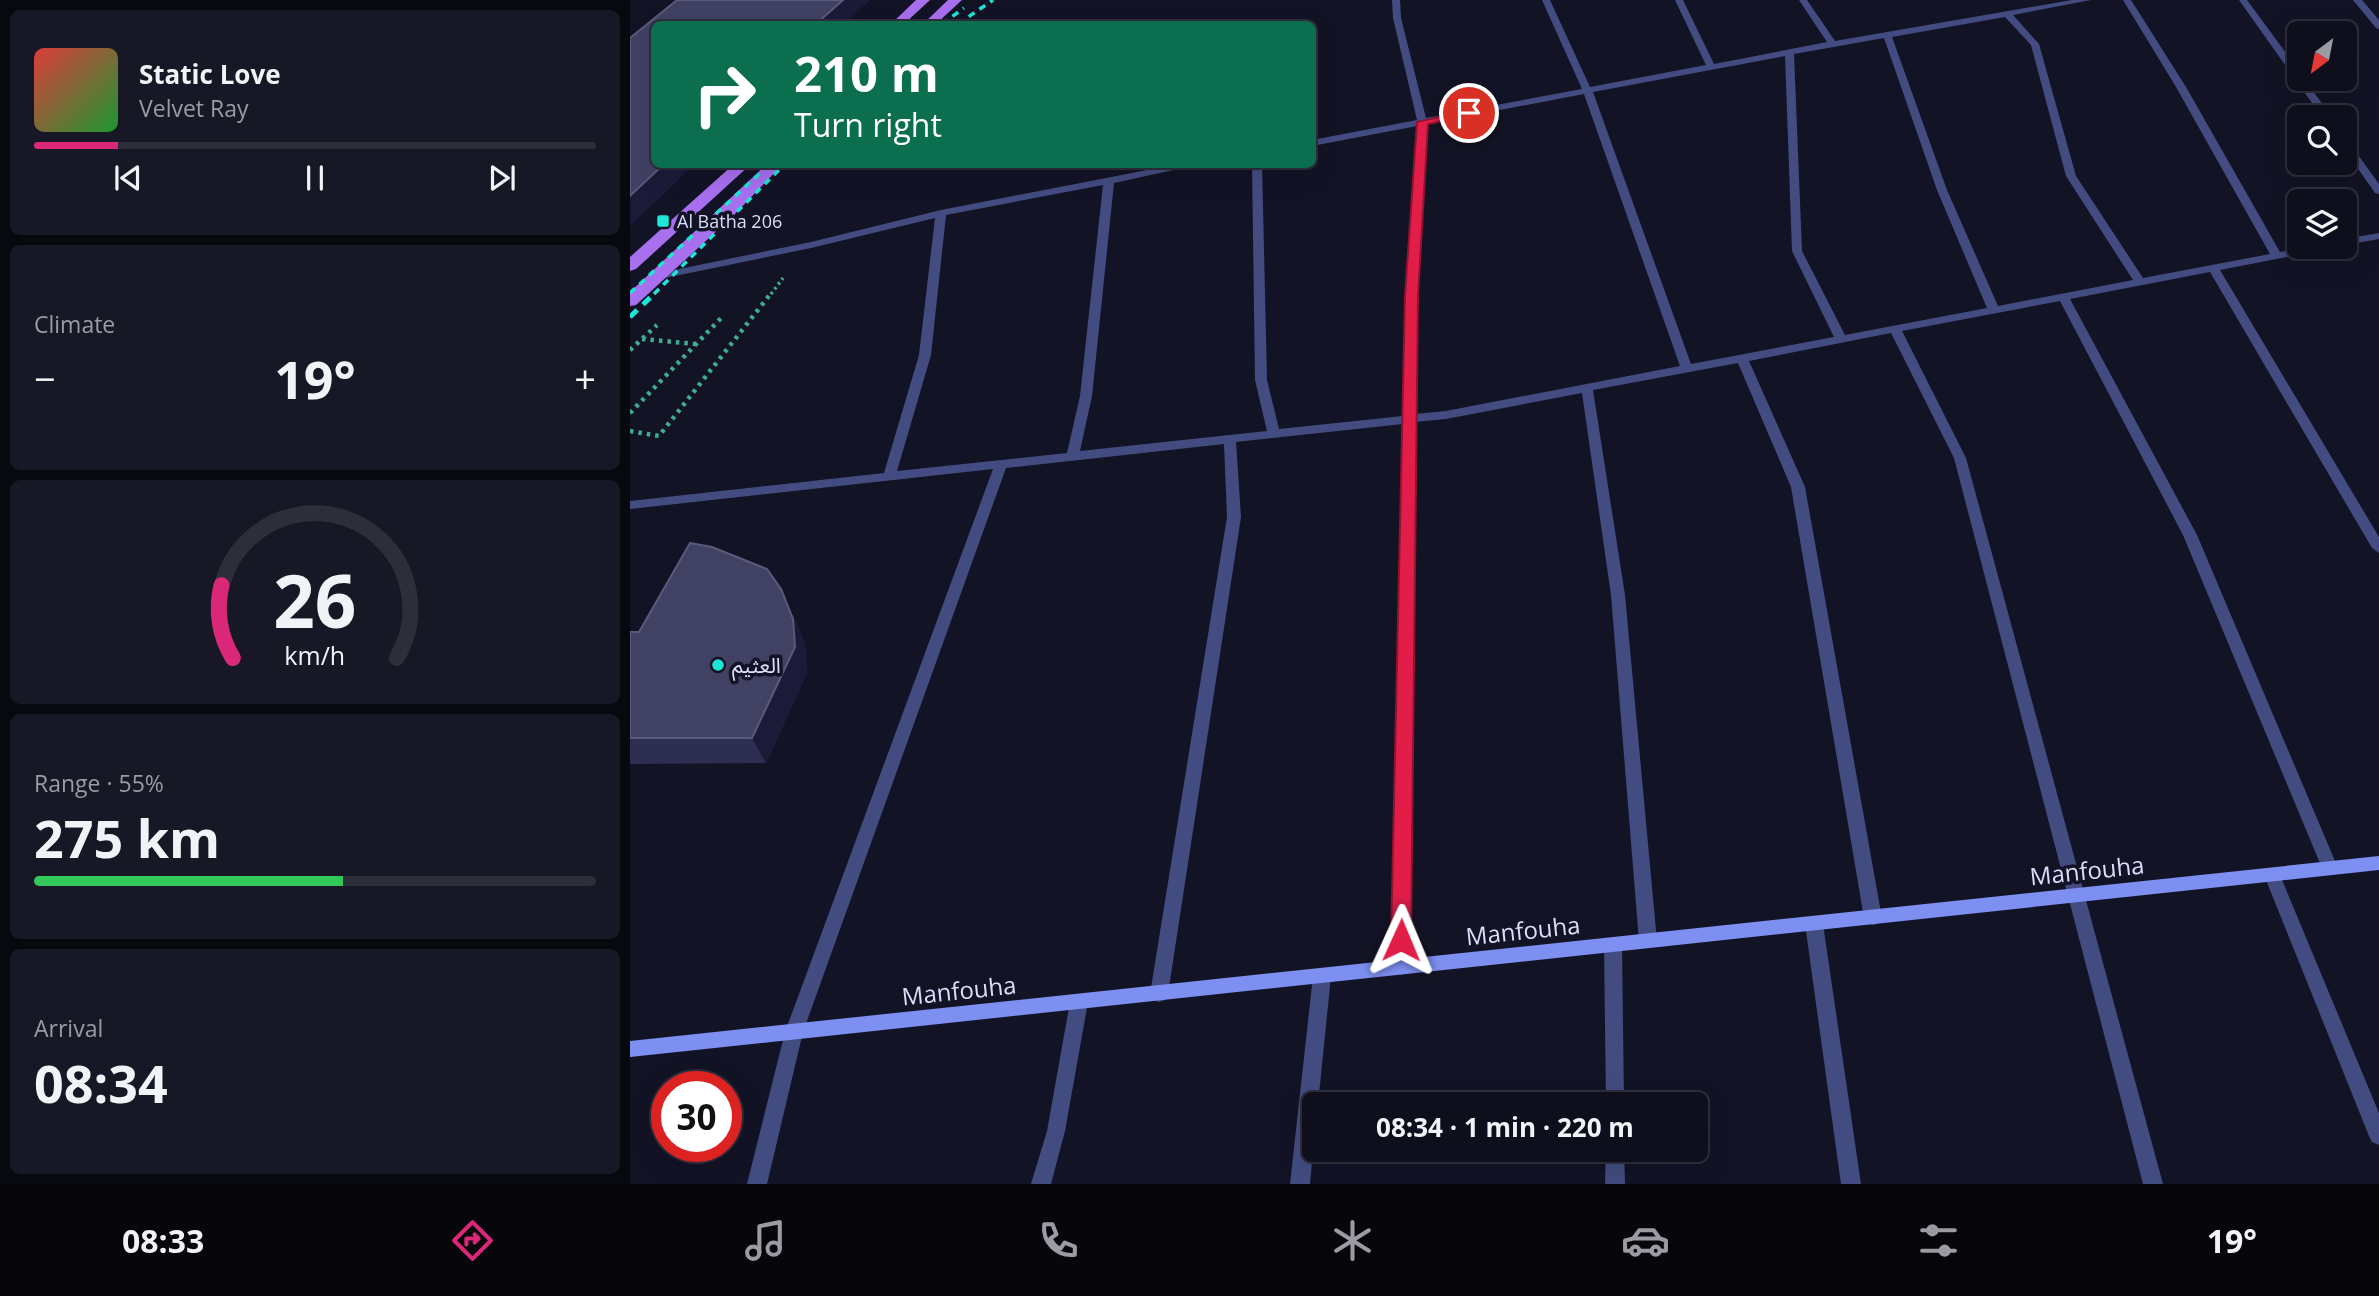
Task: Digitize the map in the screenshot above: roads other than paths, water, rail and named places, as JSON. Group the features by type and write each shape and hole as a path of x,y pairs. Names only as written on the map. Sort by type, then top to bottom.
{"main road":[{"path":"900,21 924,0"},
{"path":"932,21 956,0"},
{"path":"630,266 740,168"},
{"path":"630,301 772,168"}],"street":[{"path":"1396,0 1397,18 1422,122 1411,296 1401,967"},
{"path":"1546,0 1587,90 1687,369"},
{"path":"1679,0 1711,67"},
{"path":"1803,0 1833,44"},
{"path":"2009,0 2012,13 2035,44 2071,176 2140,282"},
{"path":"1316,142 1789,52 2087,0"},
{"path":"2127,0 2181,88 2276,256"},
{"path":"2243,0 2318,105"},
{"path":"2357,0 2379,26"},
{"path":"1887,35 1942,190 1994,310"},
{"path":"1789,52 1797,251 1841,339"},
{"path":"2357,160 2379,191"},
{"path":"655,277 811,245 941,213 1175,168"},
{"path":"1257,168 1261,380 1274,434"},
{"path":"1072,457 1086,396 1108,181"},
{"path":"890,478 925,355 941,213"},
{"path":"2357,240 2375,237 2379,248"},
{"path":"630,505 1446,415 2287,254"},
{"path":"2213,268 2379,548"},
{"path":"2063,296 2190,535 2330,868"},
{"path":"1895,329 1960,458 2153,1184"},
{"path":"1742,358 1798,487 1873,918"},
{"path":"1587,388 1618,595 1648,941"},
{"path":"1159,994 1234,517 1230,439"},
{"path":"757,1184 794,1032 1001,465"},
{"name":"Manfouha","path":"630,1049 2379,863"},
{"path":"2272,875 2379,1136"},
{"path":"1814,924 1850,1184"},
{"path":"1613,945 1615,1092"},
{"path":"1300,1184 1322,976"},
{"path":"1041,1184 1056,1131 1079,1002"},
{"path":"1615,1162 1615,1184"}],"railway":[{"path":"962,21 993,0"},
{"path":"946,21 964,8"},
{"path":"630,293 766,168"},
{"path":"654,294 781,168"},
{"path":"630,317 656,292"}],"place":[{"name":"Al Batha 206","path":"663,221"},
{"name":"العثيم","path":"718,665"}]}
